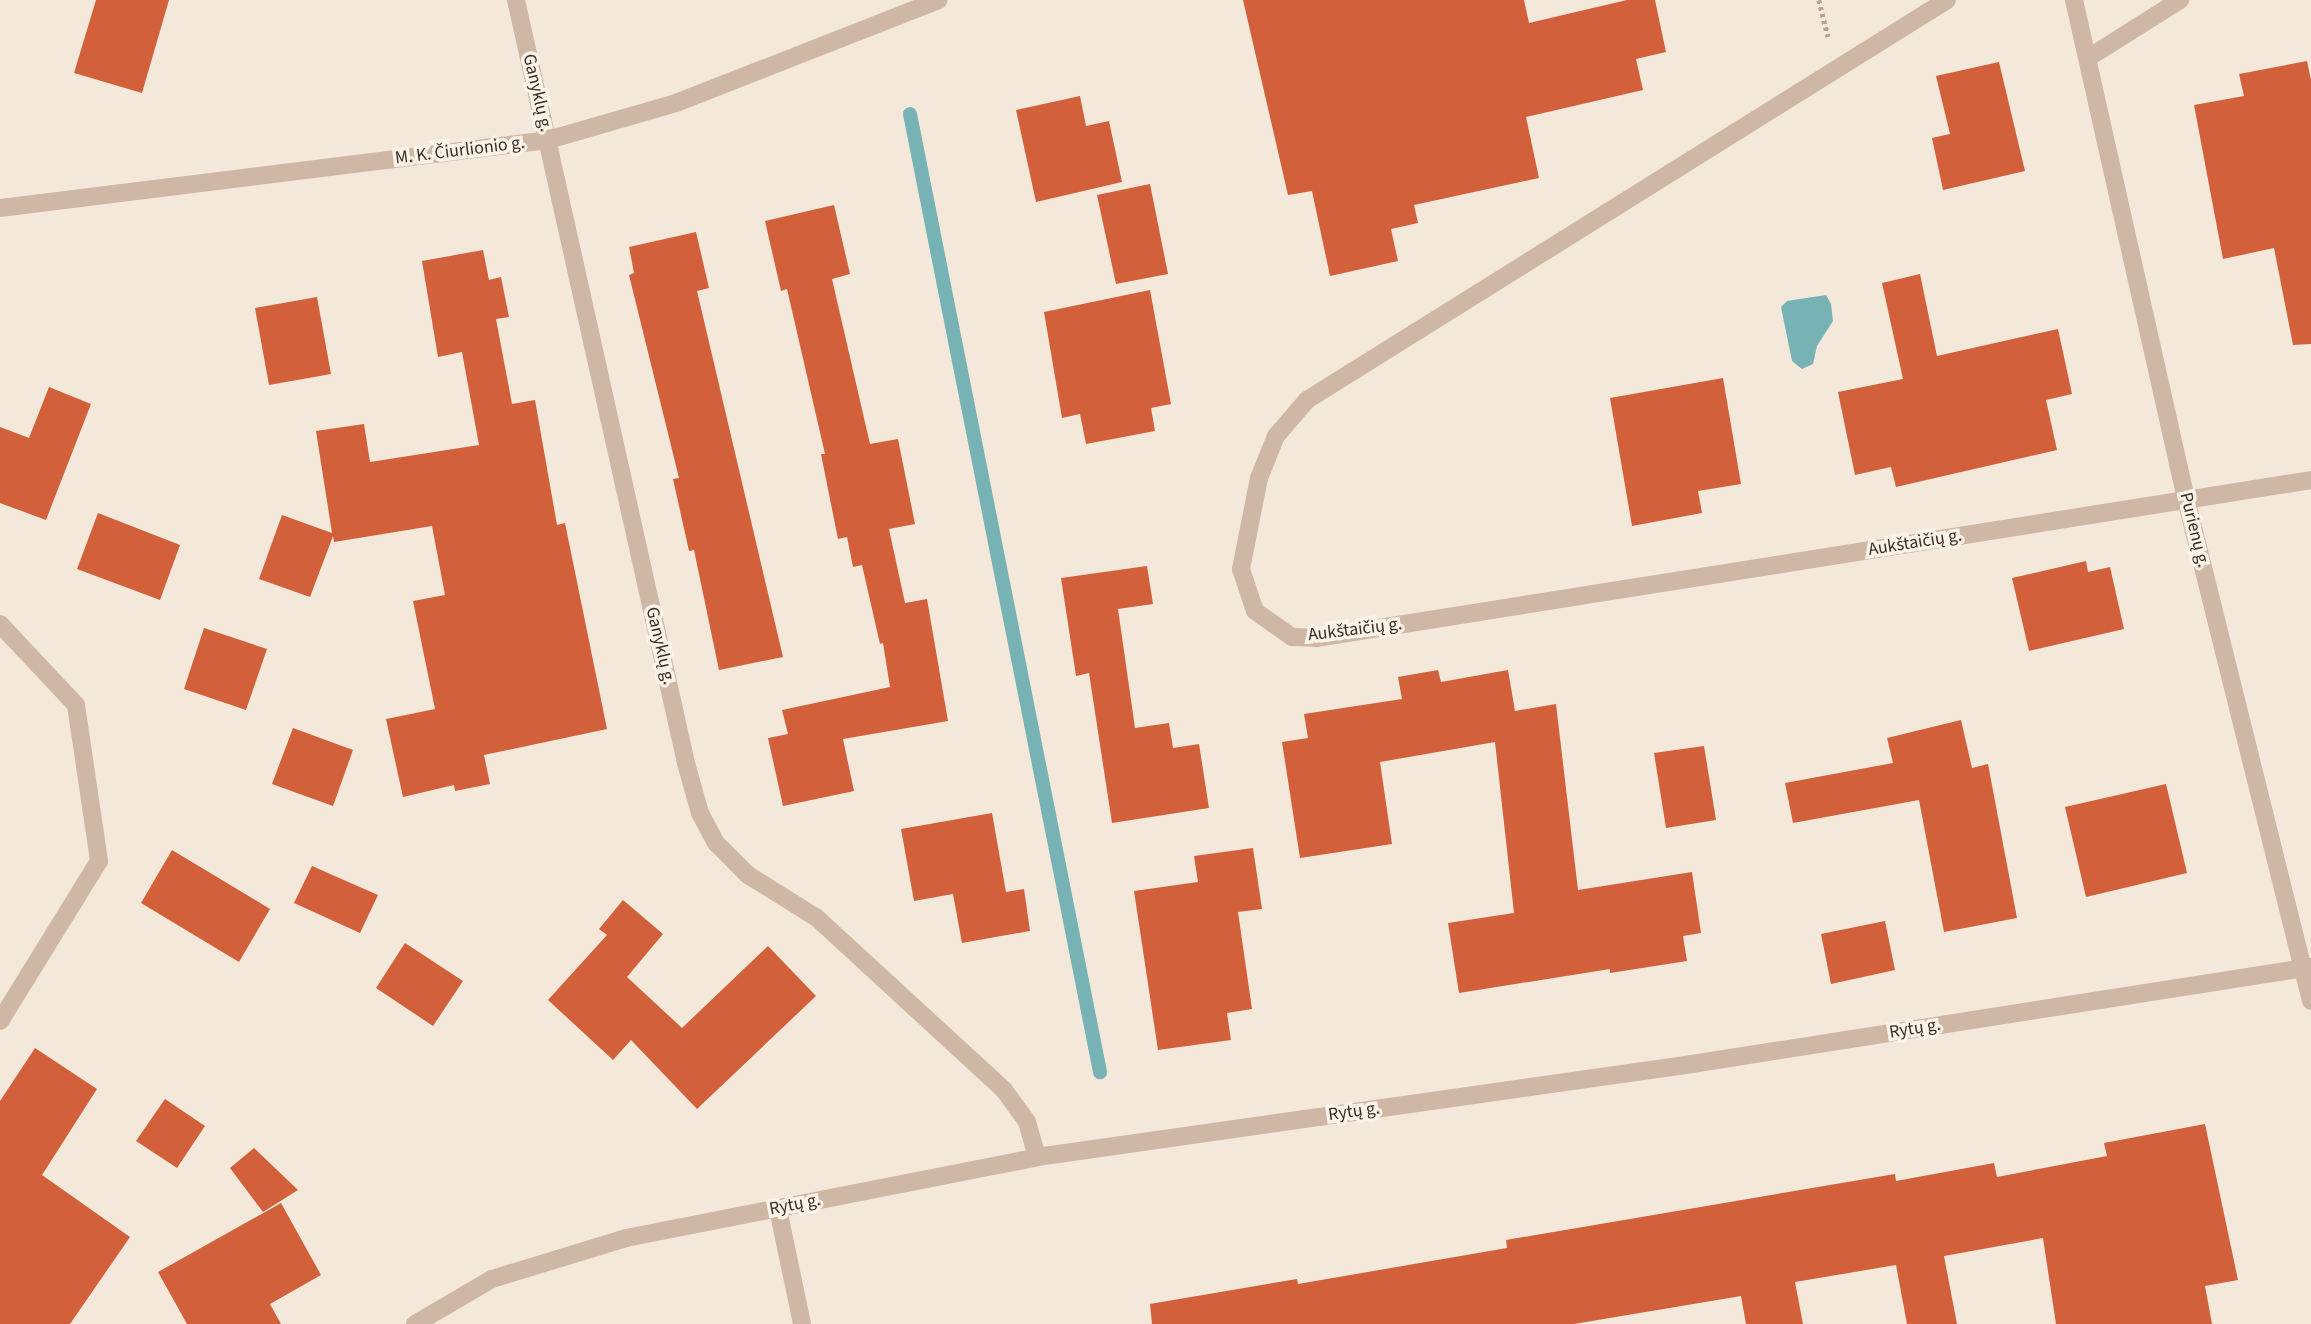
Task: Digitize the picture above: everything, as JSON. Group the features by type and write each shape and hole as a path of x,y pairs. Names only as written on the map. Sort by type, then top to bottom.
{"street":[{"name":"Ganyklų g.","path":"516,0 683,750 700,813 716,844 748,875 817,918 1004,1090 1027,1122 1037,1157"},
{"name":"M. K. Čiurlionio g.","path":"0,208 548,140 676,103 940,0"},
{"name":"Aukštaičių g.","path":"1947,0 1307,400 1276,436 1259,478 1241,569 1255,611 1292,637 1316,638 2311,480"},
{"name":"Purienų g.","path":"2074,0 2186,499 2307,968 2311,1001"},
{"path":"2088,58 2180,0"},
{"path":"0,624 76,705 99,861 0,1021"},
{"name":"Rytų g.","path":"415,1324 492,1279 626,1238 1037,1157 1679,1066 2307,968"},
{"path":"778,1209 802,1324"}],"water":[{"path":"1826,295 1831,304 1833,321 1817,346 1813,364 1802,369 1792,361 1781,307 1787,301"}],"building":[{"path":"96,0 169,0 142,93 74,73"},
{"path":"1243,0 1524,0 1529,23 1627,0 1655,0 1666,52 1636,59 1643,90 1526,117 1539,178 1414,205 1418,223 1391,229 1398,261 1330,276 1312,191 1288,195"},
{"path":"2307,61 2311,80 2311,344 2293,345 2274,248 2223,259 2194,105 2244,96 2239,74"},
{"path":"1999,62 2025,171 1943,190 1932,138 1950,134 1936,76"},
{"path":"1080,96 1086,126 1109,121 1122,182 1036,202 1016,110"},
{"path":"1150,184 1168,274 1116,284 1097,195"},
{"path":"834,205 850,274 832,279 870,444 898,439 915,524 889,529 905,603 927,599 948,721 843,739 854,791 783,806 768,738 788,734 782,710 890,687 883,643 880,644 862,565 853,567 847,537 838,539 821,454 825,454 787,289 781,291 765,221"},
{"path":"696,232 709,288 697,291 783,657 719,670 694,550 689,551 673,479 679,478 629,275 634,273 629,247"},
{"path":"483,250 489,280 501,277 509,317 496,319 512,404 535,400 557,525 565,523 607,729 484,755 490,784 455,791 454,785 403,797 386,719 435,709 413,601 445,595 432,526 334,542 333,536 310,597 259,579 282,515 332,533 316,431 364,424 370,462 479,445 462,352 438,357 422,261"},
{"path":"1920,274 1937,356 2058,329 2072,394 2046,400 2057,450 1896,487 1891,467 1855,475 1838,392 1903,379 1882,283"},
{"path":"1150,290 1171,404 1151,408 1155,431 1086,444 1080,414 1062,418 1044,312"},
{"path":"317,297 331,374 269,385 255,308"},
{"path":"1723,378 1741,484 1698,491 1702,513 1632,526 1610,398"},
{"path":"49,387 91,404 46,520 0,503 0,427 29,438"},
{"path":"98,513 180,545 160,600 77,569"},
{"path":"2086,561 2088,572 2110,567 2124,629 2029,651 2012,578"},
{"path":"1147,566 1153,604 1118,609 1135,728 1169,723 1173,748 1199,744 1209,808 1112,823 1089,673 1076,676 1061,578"},
{"path":"204,628 267,649 246,710 184,689"},
{"path":"1438,670 1441,682 1508,670 1515,711 1556,704 1578,890 1692,872 1701,933 1683,936 1687,961 1610,973 1610,969 1459,993 1448,923 1514,913 1495,742 1380,762 1392,844 1300,858 1282,742 1308,738 1304,714 1402,699 1398,677"},
{"path":"1961,720 1972,768 1988,764 2017,918 1944,932 1919,800 1793,823 1785,783 1893,763 1887,738"},
{"path":"293,728 353,750 333,806 272,784"},
{"path":"1704,746 1716,820 1666,828 1654,753"},
{"path":"2166,784 2187,873 2086,897 2065,807"},
{"path":"992,813 1006,892 1024,889 1030,931 962,943 953,894 914,901 901,829"},
{"path":"1253,848 1262,909 1238,912 1252,1009 1227,1013 1231,1040 1158,1050 1134,891 1198,882 1194,856"},
{"path":"172,850 270,909 239,962 141,903"},
{"path":"312,866 378,895 360,933 294,903"},
{"path":"623,900 663,934 627,977 682,1028 768,946 816,996 697,1109 631,1040 613,1060 548,1000 607,935 599,929"},
{"path":"1885,921 1895,970 1831,984 1821,934"},
{"path":"405,943 463,981 433,1026 376,988"},
{"path":"35,1048 97,1089 42,1175 130,1237 70,1324 0,1324 0,1101"},
{"path":"165,1099 205,1126 177,1168 136,1141"},
{"path":"2205,1124 2238,1280 2205,1286 2212,1324 2056,1324 2043,1238 1944,1256 1957,1324 1907,1324 1896,1265 1795,1282 1803,1324 1746,1324 1741,1296 1574,1324 1152,1324 1150,1304 1297,1279 1298,1284 1507,1248 1506,1240 1895,1174 1896,1181 1994,1163 1997,1177 2107,1156 2104,1143"},
{"path":"254,1148 298,1190 263,1212 230,1168"},
{"path":"281,1203 321,1275 270,1304 281,1324 187,1324 158,1272"}],"waterway":[{"path":"910,114 1100,1072"}]}
